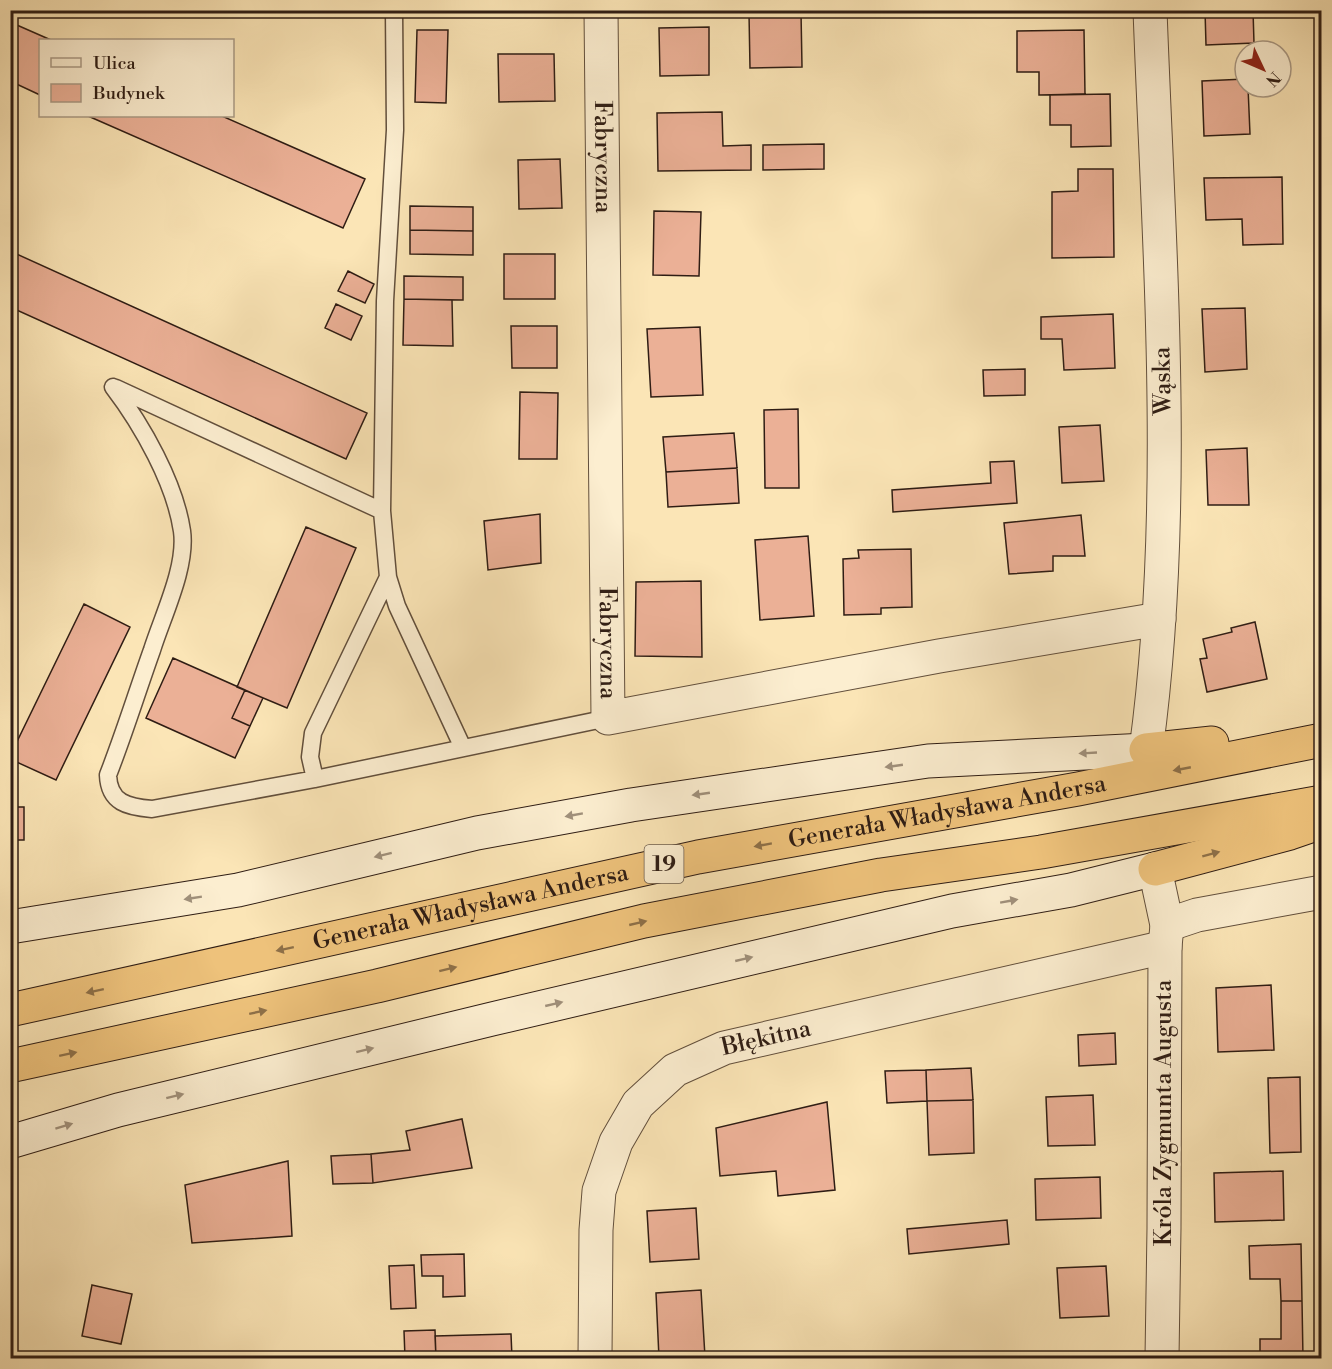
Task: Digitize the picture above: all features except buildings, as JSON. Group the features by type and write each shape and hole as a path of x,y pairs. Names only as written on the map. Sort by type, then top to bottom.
{"highway":[{"path":"1146,750 1208,743 1322,739"},
{"name":"Generała Władysława Andersa","path":"10,1010 698,857 1078,789 1322,739"},
{"name":"19","path":"10,1066 378,986 644,921 880,875 1041,852 1322,802"},
{"path":"1155,869 1279,836 1322,822"}],"street":[{"name":"Fabryczna","path":"602,10 608,718 939,656 1159,620"},
{"name":"Wąska","path":"1146,750 1154,693 1159,620 1164,403 1150,10"},
{"path":"10,927 238,890 477,833 631,805 928,761 1146,750"},
{"path":"10,1142 118,1110 492,1019 952,911 1071,890 1155,869"},
{"name":"Króla Zygmunta Augusta","path":"1155,869 1166,936 1162,1359"},
{"name":"Błękitna","path":"595,1359 596,1230 599,1191 616,1142 638,1104 675,1070 724,1048 1166,936 1197,915 1322,892"}],"lane":[{"path":"394,10 395,130 385,301 382,511 388,577 397,606 463,748"},
{"path":"382,511 113,387 139,423 152,446 178,513 182,533 178,574 108,775 108,788 117,800 134,807 152,809 315,779 608,718"},
{"path":"315,779 310,757 313,733 388,577"}]}
